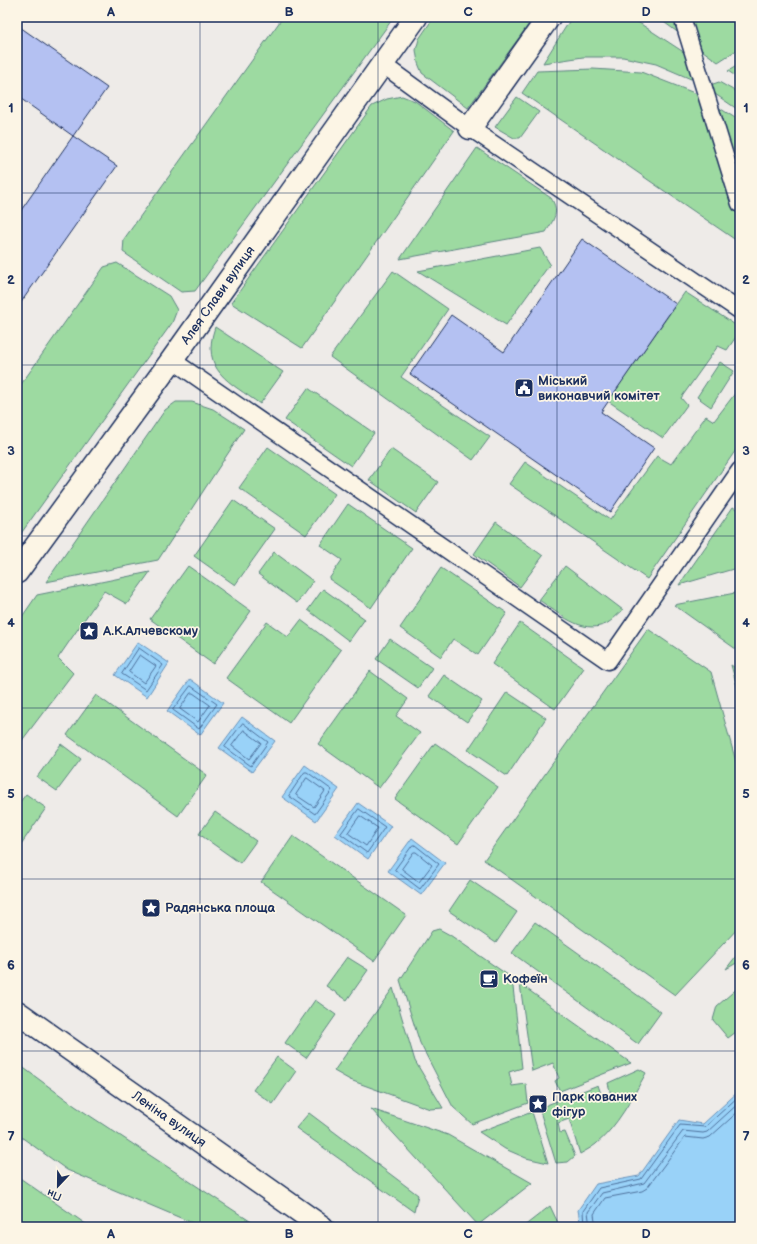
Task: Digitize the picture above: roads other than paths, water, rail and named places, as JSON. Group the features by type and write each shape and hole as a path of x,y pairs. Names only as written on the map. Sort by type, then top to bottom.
{"street":[{"name":"Алея Слави вулиця","path":"17,572 172,360 416,17"},
{"path":"470,128 548,17"},
{"name":"Леніна вулиця","path":"17,1012 322,1227"}],"lane":[{"path":"682,17 740,204"},
{"path":"382,64 470,128 740,312"},
{"path":"172,360 608,661 740,470"}],"water":[{"path":"138,642 169,663 147,697 115,675"},
{"path":"190,679 223,703 200,735 167,711"},
{"path":"242,717 275,741 252,772 219,748"},
{"path":"305,765 339,789 316,821 282,797"},
{"path":"358,803 391,826 368,859 335,835"},
{"path":"412,838 445,863 421,895 388,871"},
{"path":"740,1090 740,1227 581,1227 578,1210 596,1184 639,1176 679,1120 703,1124"}],"place":[{"name":"Міський виконавчий комітет","path":"524,388"},
{"name":"А.К.Алчевскому","path":"89,631"},
{"name":"Радянська площа","path":"151,908"},
{"name":"Кофеїн","path":"489,979"},
{"name":"Парк кованих фігур","path":"538,1104"}]}
